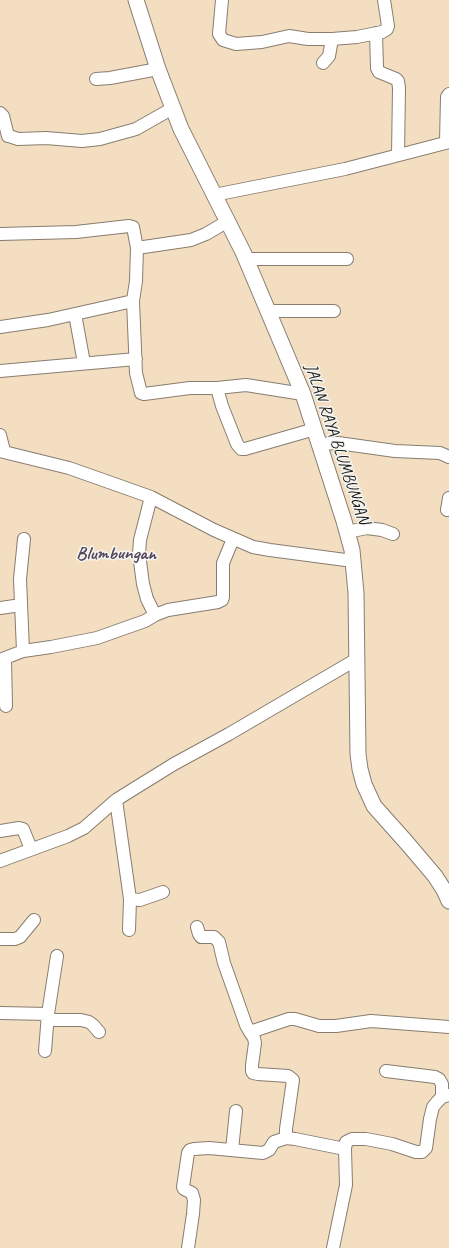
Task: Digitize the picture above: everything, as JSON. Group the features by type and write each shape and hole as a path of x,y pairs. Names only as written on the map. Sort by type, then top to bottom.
{"main road":[{"name":"JALAN RAYA BLUMBUNGAN","path":"136,0 158,69 181,128 228,221 303,394 347,532 354,561 356,593 358,754 364,784 374,806 435,876 444,890 449,902"}],"street":[{"path":"222,0 219,34 223,40 236,44 247,44 289,36 308,39 332,39 357,37 376,33 387,29 388,26 384,0"},
{"path":"376,33 377,68 383,75 398,81 398,155"},
{"path":"323,63 329,56 332,39"},
{"path":"96,79 110,78 158,69"},
{"path":"214,195 345,169 448,142 447,97 449,94"},
{"path":"0,113 3,116 8,136 12,138 46,138 82,141 100,139 136,128 173,108"},
{"path":"136,248 191,240 206,234 228,221"},
{"path":"0,234 76,232 131,226 134,229 136,248 136,280 133,301 136,373 139,388 142,394 190,388 246,386 303,394"},
{"path":"245,259 347,259"},
{"path":"0,327 48,320 133,301"},
{"path":"268,311 334,311"},
{"path":"75,314 84,363"},
{"path":"0,371 136,359"},
{"path":"217,388 222,406 237,444 241,449 315,429"},
{"path":"0,435 2,451 89,474 151,497 232,539 253,547 354,561"},
{"path":"319,444 338,442 395,451 440,453 449,457"},
{"path":"151,497 140,540 140,559 143,584 147,599 155,614"},
{"path":"347,532 367,528 382,530 393,534"},
{"path":"23,651 20,570 24,539"},
{"path":"6,706 2,659 23,651 97,638 145,621 155,614 168,610 218,602 222,600 223,563 232,539"},
{"path":"0,608 21,605"},
{"path":"0,861 68,836 84,828 116,800 174,764 357,659"},
{"path":"116,800 130,899 129,930"},
{"path":"0,831 19,828 23,829 31,849"},
{"path":"130,899 140,900 163,892"},
{"path":"0,939 20,937 34,920"},
{"path":"197,928 200,936 214,937 219,942 224,962 246,1025 255,1043 252,1065 253,1073 288,1076 293,1080 286,1138"},
{"path":"45,1051 48,1017 57,956"},
{"path":"0,1014 81,1020 94,1025 99,1032"},
{"path":"250,1032 289,1019 295,1019 319,1026 336,1026 371,1022 449,1027"},
{"path":"333,1248 346,1185 346,1142 350,1140 366,1139 392,1144 416,1152 422,1152 426,1148 433,1107 437,1102 446,1096 442,1084 439,1079 435,1077 386,1071"},
{"path":"232,1150 236,1111"},
{"path":"188,1248 194,1200 192,1193 184,1189 183,1186 188,1153 190,1150 209,1148 265,1153 274,1142 286,1138 345,1149"}],"district":[{"name":"Blumbungan","path":"116,554"}]}
